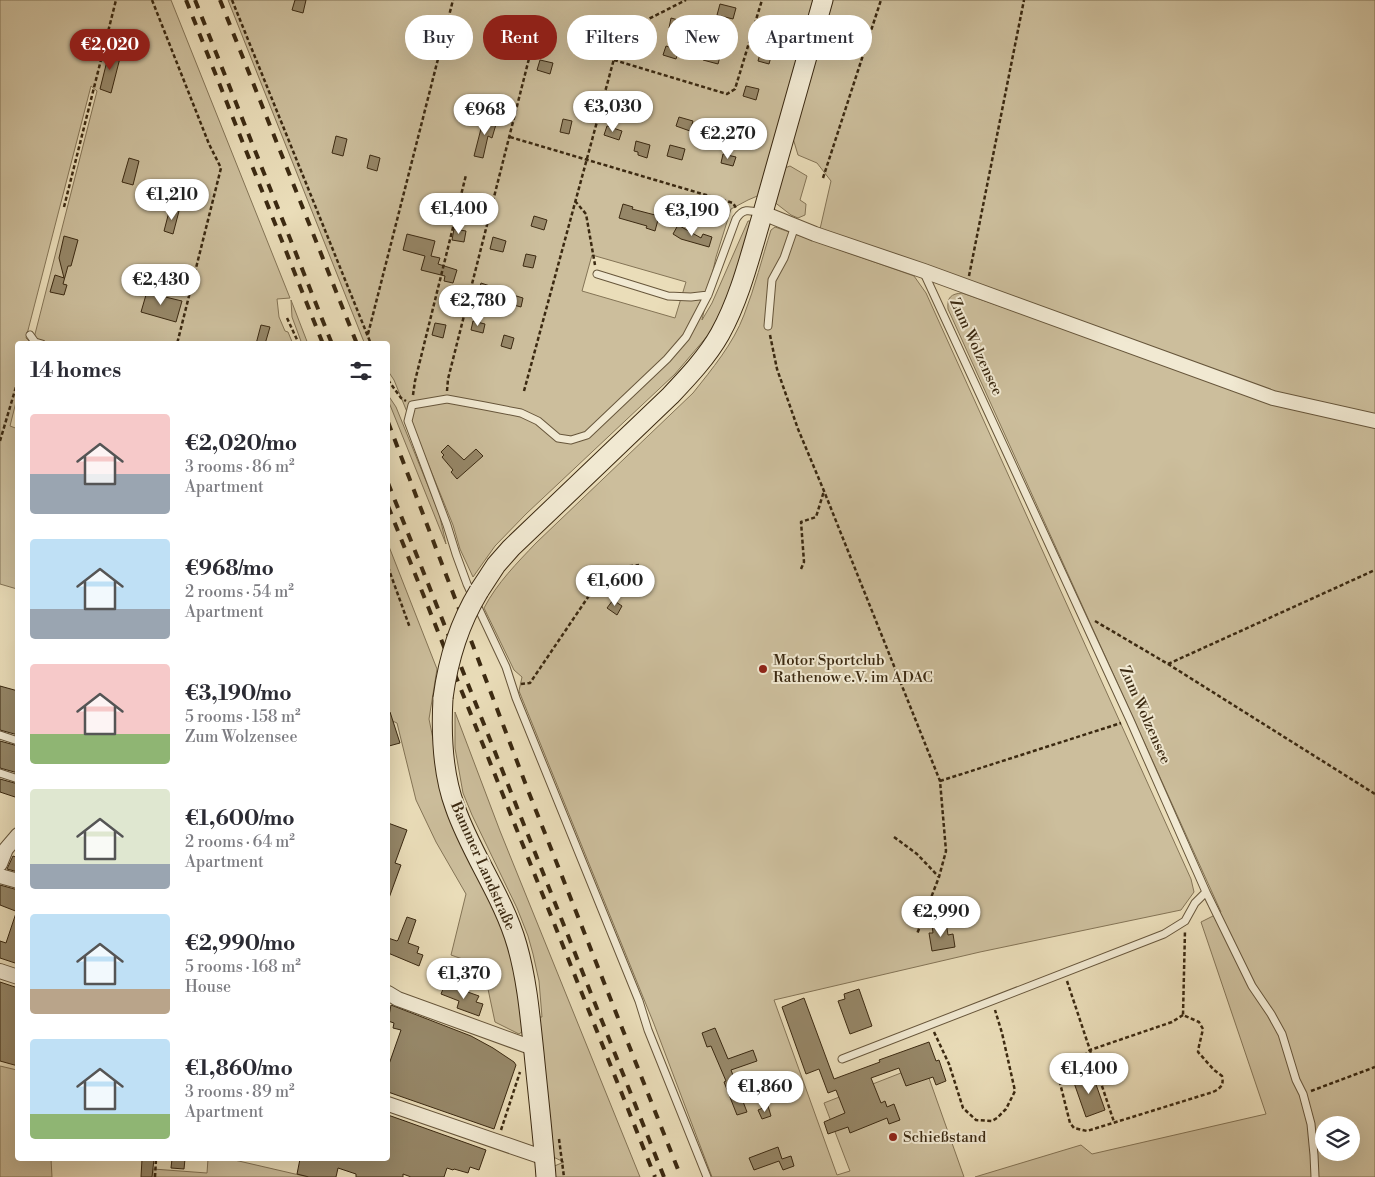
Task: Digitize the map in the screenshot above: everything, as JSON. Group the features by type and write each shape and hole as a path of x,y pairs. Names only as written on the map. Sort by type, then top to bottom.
{"main road":[{"name":"Bammer Landstraße","path":"546,1177 524,970 508,922 454,806 444,757 443,698 452,651 463,622 479,590 496,565 511,548 670,396 702,361 720,334 735,302 823,0"}],"street":[{"name":"Zum Wolzensee","path":"762,214 1273,398 1375,422"},
{"path":"0,864 6,849 15,838"},
{"path":"0,876 15,881"},
{"path":"0,971 15,976"},
{"path":"390,994 398,999 533,1048"},
{"path":"390,1105 545,1158"}],"lane":[{"path":"707,1177 648,1030 639,1001 520,707 506,667 467,584 408,421 412,405 447,399 521,413 538,421 558,438 571,440 588,435 667,359 686,337 708,295 739,213 749,210 762,214"},
{"path":"768,326 772,280 784,258 795,226"},
{"name":"Zum Wolzensee","path":"924,271 1130,720 1206,892 1252,986 1282,1034 1296,1080 1303,1094 1311,1124 1315,1177"},
{"path":"597,274 668,296 691,297 708,295"},
{"path":"30,335 34,341"},
{"path":"0,735 15,740"},
{"path":"0,772 15,778"},
{"path":"842,1059 1164,934 1185,922 1195,903 1206,892"}],"path":[{"path":"64,207 116,0"},
{"path":"152,0 209,144 222,168 177,341"},
{"path":"367,335 453,0"},
{"path":"656,15 686,0"},
{"path":"524,392 614,60 727,94 735,89 762,0"},
{"path":"823,178 881,0"},
{"path":"967,287 1024,0"},
{"path":"233,1 370,341"},
{"path":"448,379 529,60"},
{"path":"510,137 733,203"},
{"path":"390,383 401,398 412,405 415,381 466,175"},
{"path":"575,201 586,214 597,274"},
{"path":"287,318 298,341"},
{"path":"768,326 780,378 798,429 940,781 946,851 939,877 918,934"},
{"path":"0,441 15,390"},
{"path":"801,568 804,562 801,522 816,517 824,491"},
{"path":"521,684 530,683 607,570 639,565"},
{"path":"1168,664 1375,570"},
{"path":"390,573 410,628"},
{"path":"1080,613 1168,664 1375,794"},
{"path":"940,781 1130,720"},
{"path":"894,837 917,854 939,877"},
{"path":"1183,1015 1185,922"},
{"path":"1064,974 1114,1122"},
{"path":"931,1025 949,1064 964,1108 976,1120 992,1121 998,1118 1006,1109 1015,1090 1002,1033 992,1001"},
{"path":"1183,1015 1199,1022 1203,1029 1198,1052 1222,1076 1223,1082 1220,1089 1087,1131 1074,1128 1070,1123 1060,1083 1067,1071 1090,1050 1172,1022 1183,1015"},
{"path":"1303,1094 1375,1067"},
{"path":"504,1122 520,1070"},
{"path":"155,1177 156,1161"},
{"path":"563,1163 564,1177"}],"shaded area":[{"path":"0,0 171,0 290,298 277,299 279,317 292,341 44,341 34,338 97,91 91,86 26,338 29,341 15,341 15,406 10,426 15,428 15,588 0,584"},
{"path":"228,0 816,0 812,15 748,15 748,60 799,60 762,194 731,209 716,257 702,320 712,303 748,221 752,221 725,303 709,334 675,374 526,514 495,546 473,577 460,549 453,525 390,374 390,341 364,341","holes":["592,255 686,282 675,318 582,291"]},
{"path":"830,0 1375,0 1375,418 1276,395 820,229 831,181 817,163 798,155 792,135 813,60 872,60 872,15 826,15"},
{"path":"790,166 807,176 800,200 806,204 805,215 798,218 773,201 782,169"},
{"path":"775,227 914,276 926,293 1191,879 1194,892 1181,910 980,952 774,1000 837,1175 850,1171 824,1103 924,1064 964,1177 712,1177 654,1024 519,691 522,677 514,670 484,608 501,582 536,543 693,393 715,365 728,346 744,315 771,230"},
{"path":"962,293 1276,402 1375,425 1375,1177 975,1177 1081,1145 1092,1154 1266,1114 1201,922 1221,912 948,309 948,302 952,295"},
{"path":"291,300 307,341 301,341 292,317"},
{"path":"390,398 396,407 439,513 446,544 390,405"},
{"path":"390,549 437,669 429,719 445,799 508,941 514,964 523,1031 519,1034 495,1022 485,975 479,967 451,955 466,894 436,842 416,800 397,723 390,720"},
{"path":"455,712 500,831 640,1177 553,1177 552,1167 564,1162 551,1156 537,1017 542,1017 539,981 528,936 517,908 463,793 455,748"},
{"path":"0,1066 15,1070 15,1161 51,1161 52,1177 0,1177"},
{"path":"208,1161 239,1161 308,1177 153,1177 153,1169 207,1173"}],"building":[{"path":"295,0 306,0 303,13 292,10"},
{"path":"720,4 736,8 734,15 717,15"},
{"path":"666,46 667,46 667,56 663,55"},
{"path":"108,51 121,54 111,93 100,89"},
{"path":"540,60 553,63 550,74 537,70"},
{"path":"703,60 719,60 718,64"},
{"path":"758,60 770,60 769,64"},
{"path":"746,86 759,89 756,100 743,96"},
{"path":"618,99 629,102 626,111 615,108"},
{"path":"484,117 497,121 492,138 488,136 483,158 474,156"},
{"path":"679,117 693,121 690,131 676,126"},
{"path":"563,119 572,121 569,134 560,132"},
{"path":"607,126 622,131 619,140 604,135"},
{"path":"336,136 347,139 343,156 332,153"},
{"path":"636,141 650,145 647,158 638,155 638,152 634,151"},
{"path":"670,145 685,149 682,160 667,156"},
{"path":"723,154 736,157 733,166 721,163"},
{"path":"370,155 380,158 377,171 367,168"},
{"path":"129,158 139,161 133,185 122,182"},
{"path":"623,204 633,207 632,209 659,216 655,231 646,228 647,226 619,218"},
{"path":"170,208 179,211 173,234 164,231"},
{"path":"534,216 547,220 544,230 531,226"},
{"path":"678,225 701,238 703,234 712,237 709,247 681,239 673,234"},
{"path":"454,229 466,231 464,242 452,240"},
{"path":"407,234 435,241 431,256 440,258 438,264 457,270 453,283 444,281 445,276 421,270 425,256 403,250"},
{"path":"64,236 78,240 71,266 68,266 63,284 67,285 64,295 50,292 55,275 64,278 59,258"},
{"path":"493,237 506,241 503,252 490,249"},
{"path":"526,254 536,256 533,268 523,266"},
{"path":"481,283 490,286 488,297 478,294"},
{"path":"148,288 158,291 157,295 182,301 176,322 141,312"},
{"path":"513,295 523,298 521,307 510,304"},
{"path":"473,321 485,324 483,333 471,330"},
{"path":"435,323 446,325 443,338 432,335"},
{"path":"261,325 270,327 266,341 257,341"},
{"path":"504,335 514,338 511,349 501,346"},
{"path":"448,445 464,460 476,449 483,456 457,479 451,472 453,470 442,457 444,455 441,452"},
{"path":"613,600 622,606 617,615 607,608"},
{"path":"0,686 15,690 15,734 0,730"},
{"path":"390,712 400,743 390,746"},
{"path":"0,741 15,745 15,772 0,768"},
{"path":"0,779 15,783 15,797 0,792"},
{"path":"390,824 407,830 395,863 401,865 390,895"},
{"path":"13,856 15,857 15,871 7,869"},
{"path":"0,885 15,889 15,911 0,905"},
{"path":"15,916 15,963 0,958 0,941 6,943"},
{"path":"407,917 416,920 408,943 419,947 417,953 423,955 419,966 390,954 390,939 398,940"},
{"path":"946,922 948,935 953,934 955,947 932,951 929,933 933,933 932,925"},
{"path":"0,982 15,987 15,1065 0,1061"},
{"path":"445,984 479,996 476,1002 483,1004 479,1016 457,1008 459,1001 441,994"},
{"path":"859,989 872,1026 850,1034 838,1001 845,999 844,994"},
{"path":"804,998 834,1079 929,1042 936,1061 939,1060 946,1081 936,1085 933,1077 906,1086 899,1068 871,1078 881,1103 885,1101 887,1107 894,1104 900,1120 889,1124 887,1118 850,1133 848,1127 828,1134 824,1122 845,1113 836,1090 828,1093 819,1069 806,1074 782,1007"},
{"path":"391,1005 471,1036 514,1062 516,1065 494,1129 390,1093 390,1061 401,1030 393,1028 394,1023 390,1022"},
{"path":"715,1028 728,1059 753,1050 757,1061 731,1070 747,1112 737,1115 724,1082 726,1081 711,1046 707,1047 702,1033"},
{"path":"1092,1073 1105,1110 1086,1117 1073,1080"},
{"path":"768,1106 771,1116 762,1119 758,1110"},
{"path":"390,1116 486,1150 479,1170 470,1167 468,1173 447,1168 444,1177 411,1177 403,1174 403,1177 356,1177 356,1174 338,1168 336,1177 309,1177 297,1174 300,1161 390,1161"},
{"path":"778,1147 782,1159 791,1156 794,1166 783,1170 779,1161 754,1170 749,1158"},
{"path":"142,1161 154,1161 152,1177 141,1177"},
{"path":"172,1161 185,1161 184,1169 171,1168"}],"railway":[{"path":"186,0 322,341"},
{"path":"195,0 331,341"},
{"path":"220,0 356,341"},
{"path":"390,427 529,793 681,1177"},
{"path":"390,488 664,1177"},
{"path":"390,511 655,1177"}],"place":[{"name":"Motor Sportclub Rathenow e.V. im ADAC","path":"763,669"},
{"name":"Schießstand","path":"893,1137"}]}
